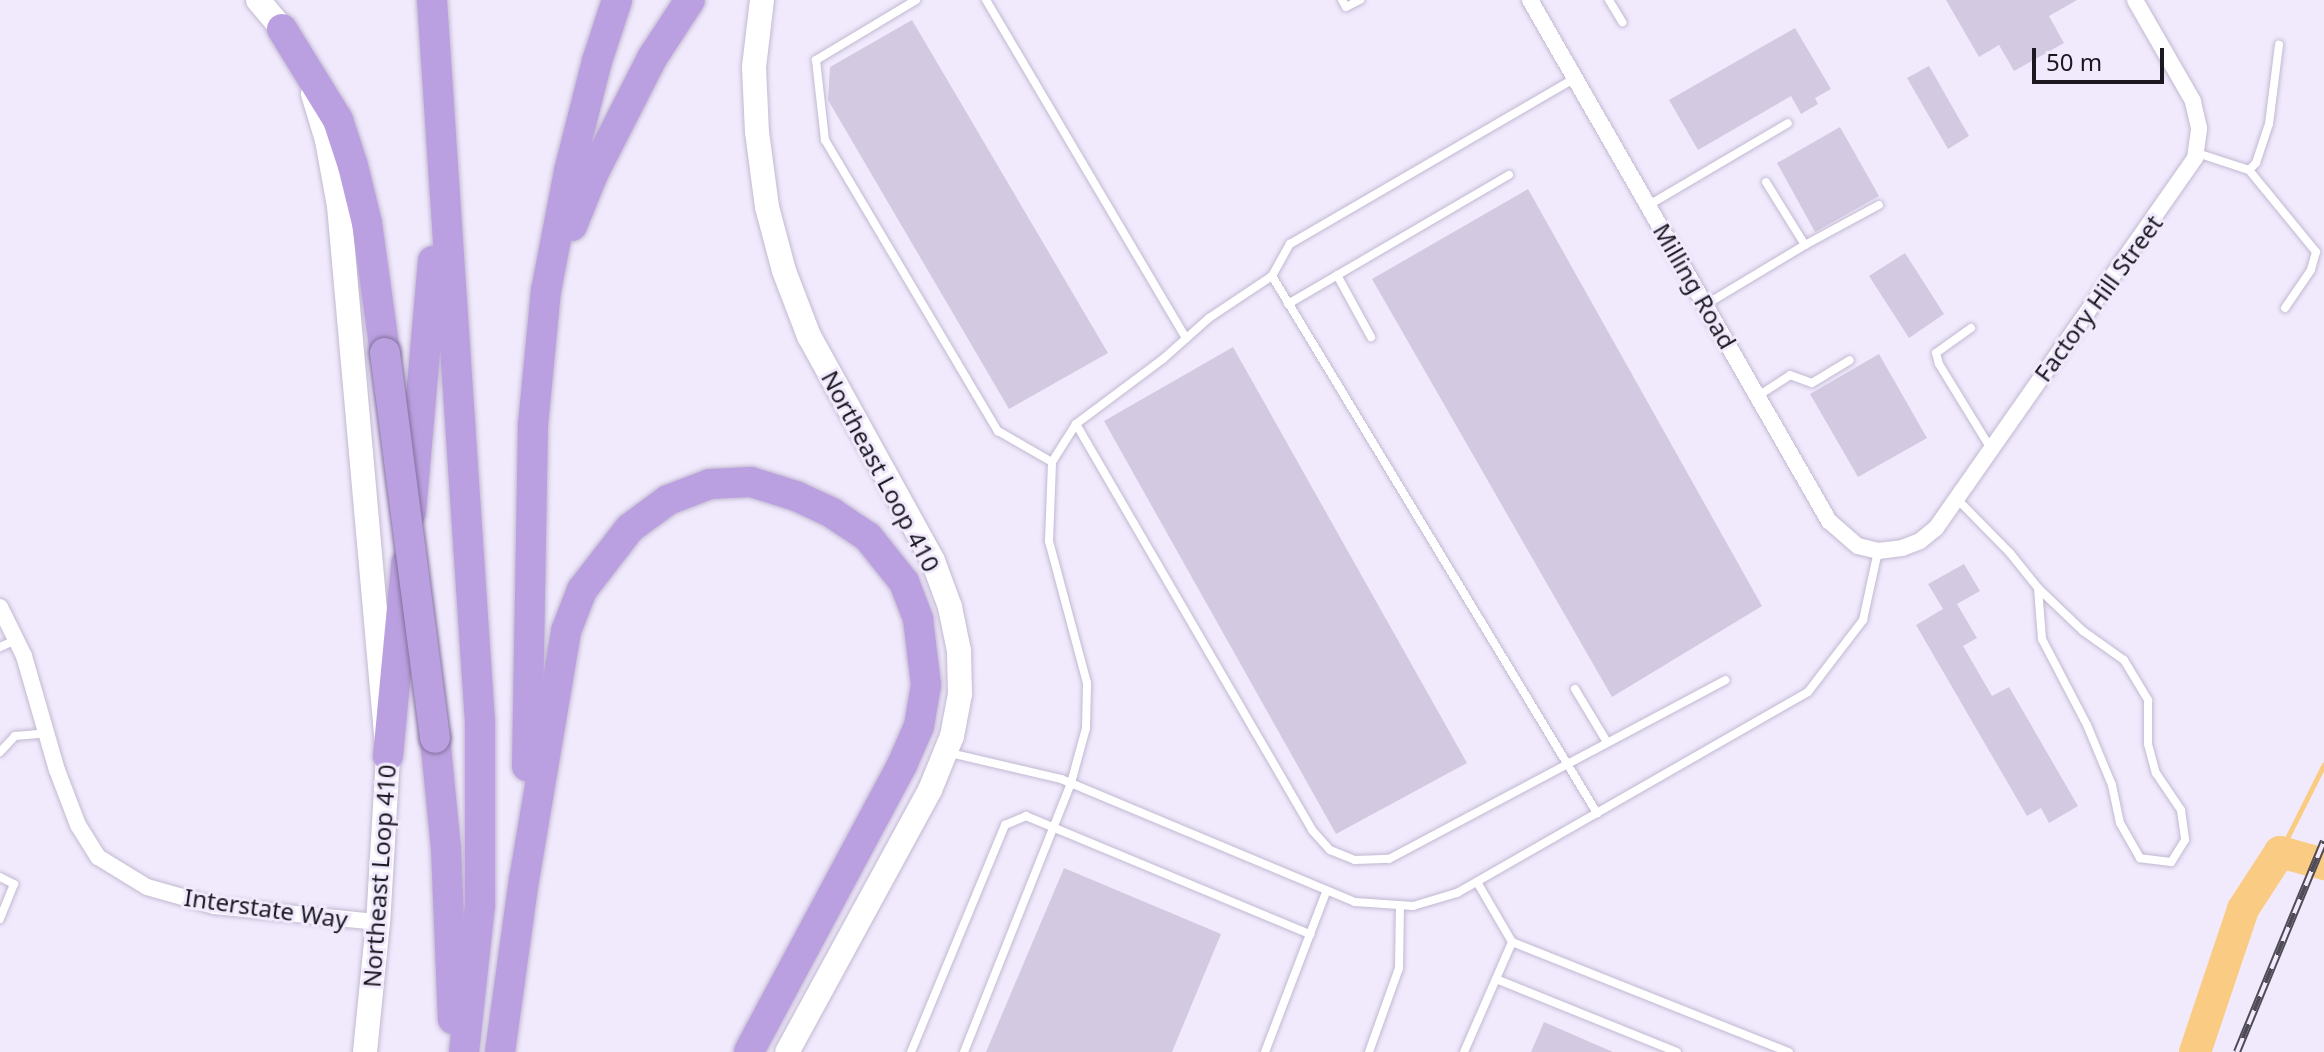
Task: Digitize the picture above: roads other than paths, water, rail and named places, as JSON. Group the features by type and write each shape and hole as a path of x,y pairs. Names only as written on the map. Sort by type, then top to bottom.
{"highway":[{"path":"432,0 480,723 480,905 464,1052"},
{"path":"524,880 533,425 546,291 569,171 597,61 617,0"},
{"path":"546,291 593,174 652,58 690,0"},
{"path":"282,29 338,120 367,223 435,738 446,848 455,1052"},
{"path":"388,756 441,152"},
{"path":"500,1052 524,880 566,631 582,590 630,528 668,500 710,484 751,482 820,507 868,537 904,582 918,619 926,685 919,726 902,765 749,1052"}],"main road":[{"name":"Northeast Loop 410","path":"258,0 282,29 316,101 339,206 388,756 378,922 365,1052"},
{"name":"Northeast Loop 410","path":"762,0 754,67 757,132 767,207 784,271 809,336 933,561 950,607 959,651 960,694 946,752 930,790 787,1052"}],"street":[{"name":"Milling Road","path":"1530,0 1829,521 1858,546 1878,551"},
{"name":"Factory Hill Street","path":"1878,551 1920,541 1936,528 2182,182 2196,152 2199,128 2193,101 2135,0"},
{"name":"Interstate Way","path":"0,607 17,640 78,825 98,857 124,876 158,891 214,906 378,922"}],"lane":[{"path":"916,0 904,3 816,60 825,140 998,431 1052,462"},
{"path":"986,0 1186,338"},
{"path":"1342,0 1346,7 1360,0"},
{"path":"1609,0 1622,22"},
{"path":"2249,170 2256,163 2269,124 2279,45"},
{"path":"964,1052 1071,783 1086,728 1087,683 1049,541 1052,462 1076,424 1209,318 1272,276 1290,244 1575,78"},
{"path":"1649,205 1788,123"},
{"path":"2196,152 2249,170 2316,252 2311,270 2285,308"},
{"path":"1288,304 1509,175"},
{"path":"1766,182 1805,245"},
{"path":"1705,305 1879,205"},
{"path":"1337,275 1371,337"},
{"path":"1272,276 1597,813"},
{"path":"1971,328 1936,353 1939,364 1991,449"},
{"path":"1758,396 1790,375 1812,383 1850,360"},
{"path":"1076,424 1312,830 1330,850 1355,860 1389,859 1725,680"},
{"path":"1957,499 2010,553 2038,588 2083,631 2124,660 2148,700 2148,744 2156,773 2181,810 2185,840 2171,862 2140,858 2120,823 2112,785 2087,725 2042,639 2038,588"},
{"path":"946,752 1071,783 1355,902 1413,906 1457,893 1808,692 1863,620 1878,551"},
{"path":"0,647 17,640"},
{"path":"1575,689 1607,742"},
{"path":"0,752 15,736 47,733"},
{"path":"911,1052 1005,825 1026,816 1310,934"},
{"path":"0,877 14,884 0,919"},
{"path":"1477,882 1512,942 1789,1052"},
{"path":"1265,1052 1327,890"},
{"path":"1369,1052 1399,968 1400,905"},
{"path":"1464,1052 1512,942"},
{"path":"1496,979 1677,1052"}],"waterway":[{"path":"2280,852 2324,764"},
{"path":"2195,1052 2243,909 2280,852 2324,864"}],"railway":[{"path":"2237,1052 2324,841"}]}
